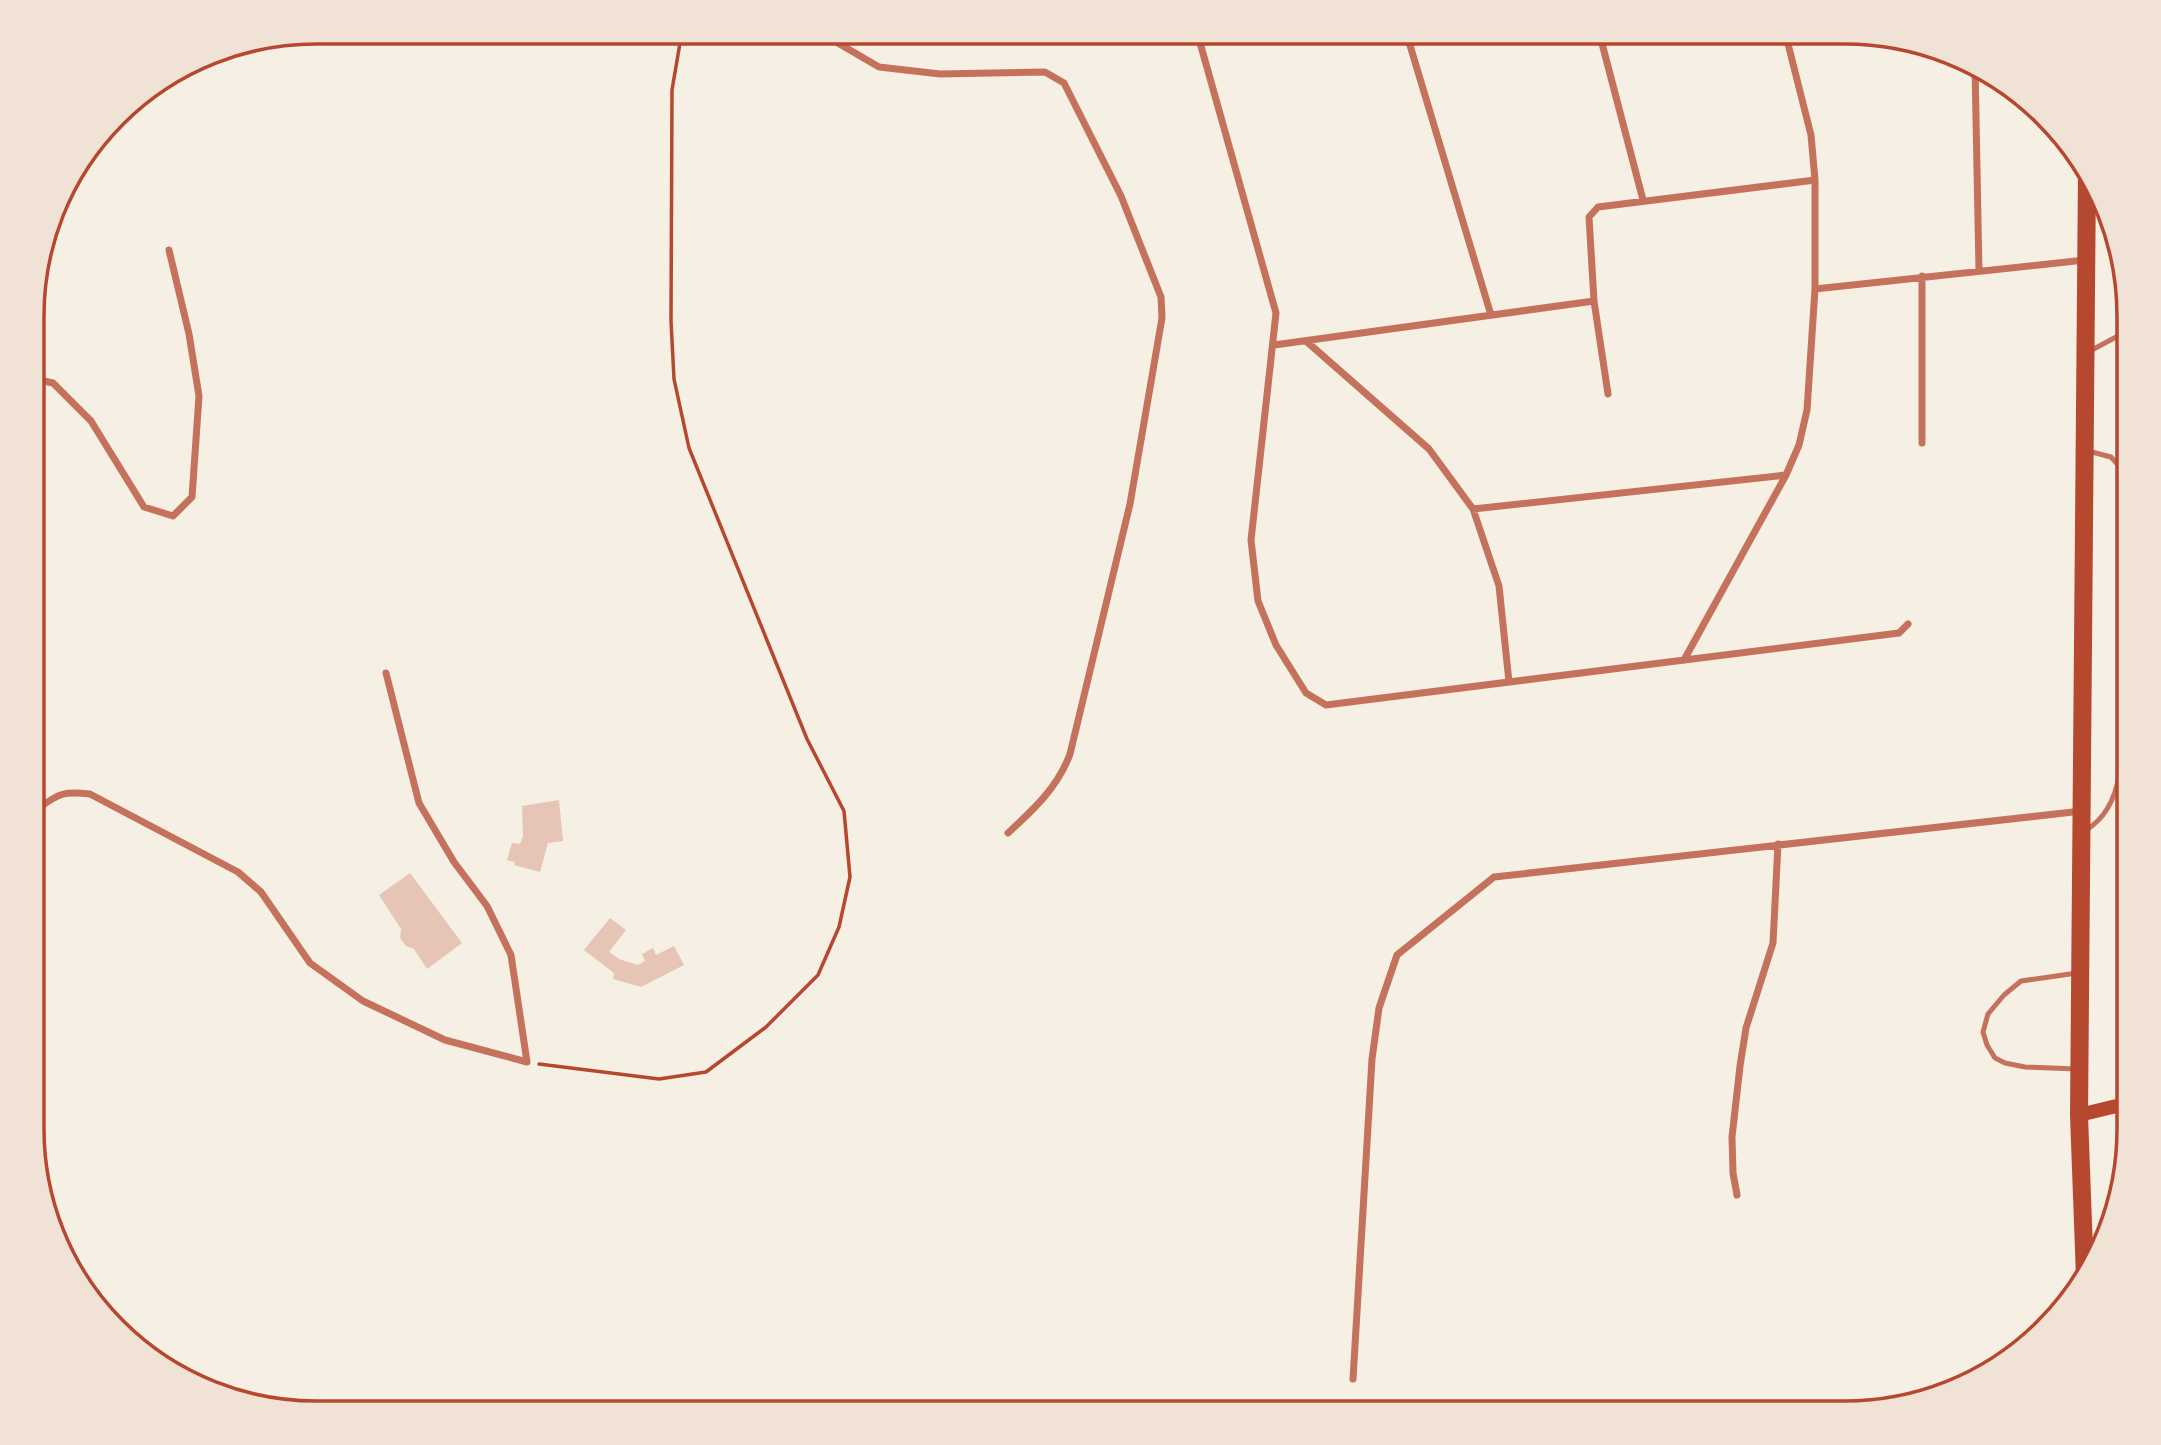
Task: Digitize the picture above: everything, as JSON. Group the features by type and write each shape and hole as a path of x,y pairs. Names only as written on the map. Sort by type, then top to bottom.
{"main road":[{"path":"2084,1259 2079,1115 2087,191"},
{"path":"2079,1115 2117,1106"}],"street":[{"path":"839,44 878,67 940,74 1045,72 1064,83 1121,197 1161,297 1162,318 1130,504 1070,754 1064,772 1044,800 1008,833"},
{"path":"1200,44 1276,313 1251,540 1258,601 1276,645 1307,693 1326,705 1899,633 1909,624"},
{"path":"1410,44 1491,315"},
{"path":"1602,44 1643,200"},
{"path":"1684,660 1786,475 1799,445 1807,410 1815,289 1815,180 1811,135 1787,44"},
{"path":"1975,77 1979,271"},
{"path":"1608,394 1594,301 1590,217 1598,206 1815,180"},
{"path":"44,381 53,383 91,421 144,507 173,516 192,497 199,396 189,334 169,250"},
{"path":"1815,289 2086,260"},
{"path":"1922,276 1922,443"},
{"path":"1274,345 1594,301"},
{"path":"1306,341 1429,449 1473,509 1499,586 1509,682"},
{"path":"1473,509 1786,475"},
{"path":"44,804 68,792 90,794 238,872 261,892 310,963 363,1001 445,1040 527,1062 511,956 487,906 454,862 419,803 386,673"},
{"path":"1353,1380 1372,1059 1378,1008 1397,955 1494,877 2082,811"},
{"path":"1737,1195 1732,1137 1740,1066 1746,1028 1773,943 1778,844"}],"lane":[{"path":"2085,353 2117,337"},
{"path":"2085,451 2111,457 2117,464"},
{"path":"2082,832 2099,823 2108,808 2117,779"},
{"path":"2080,1069 2025,1067 2005,1063 1995,1058 1983,1032 1988,1014 2004,995 2021,981 2081,972"}],"path":[{"path":"527,1062 659,1079 706,1072 766,1027 818,975 839,927 850,877 844,811 807,739 689,448 674,379 671,321 672,90 680,44"}],"building":[{"path":"559,800 563,841 548,843 540,872 514,865 515,862 507,860 512,843 520,844 523,836 522,806"},
{"path":"410,873 462,943 427,969 414,949 406,946 400,938 401,929 379,895"},
{"path":"610,918 626,930 609,952 619,959 638,965 645,961 642,954 653,948 656,955 674,946 684,965 641,987 613,979 614,973 584,950"}]}
